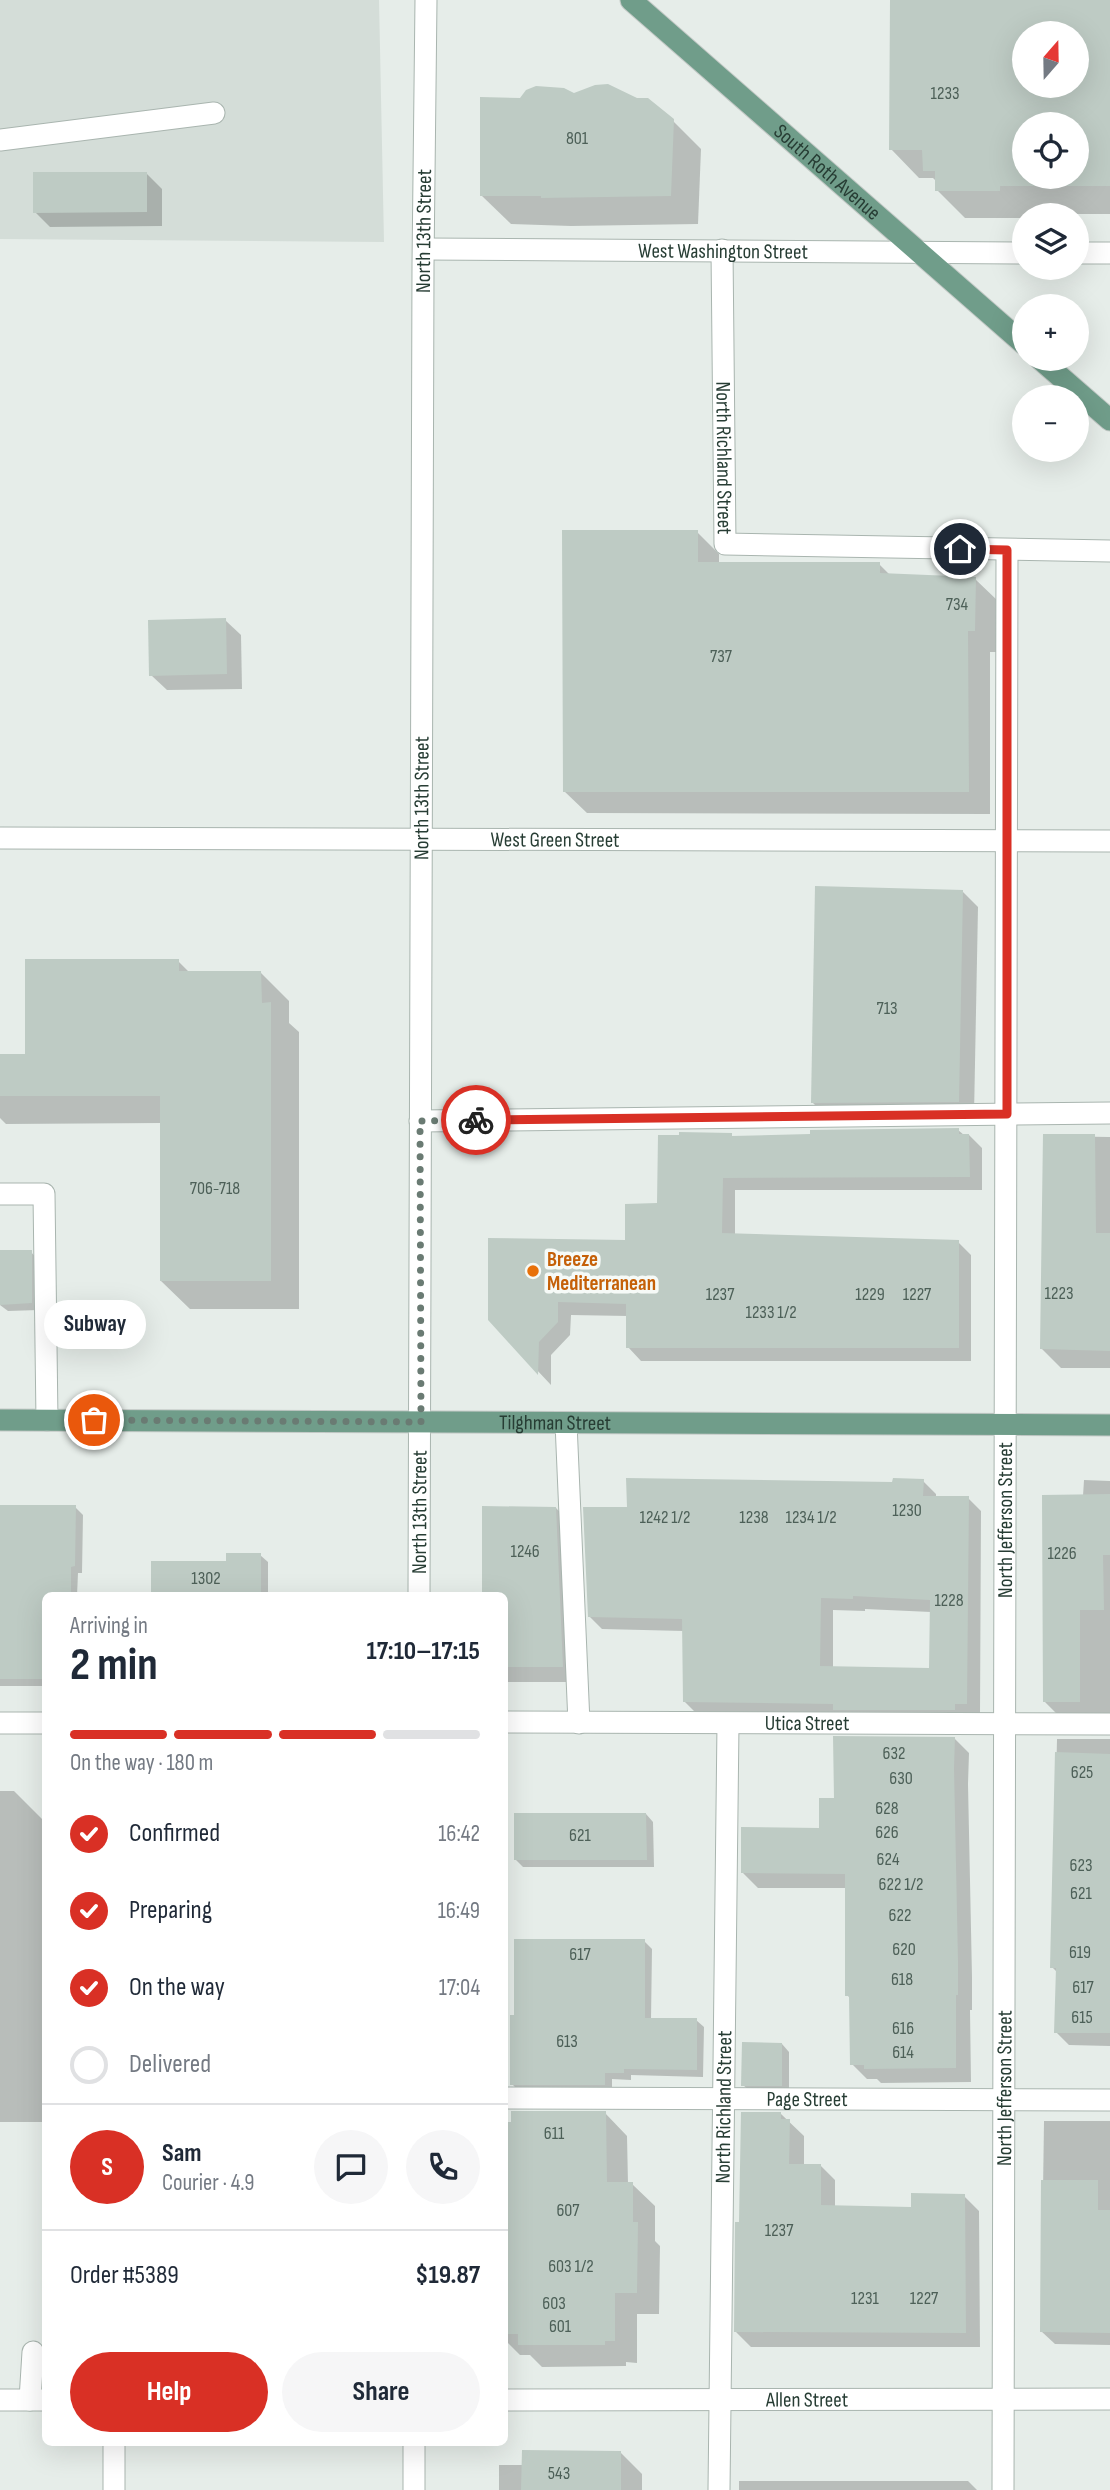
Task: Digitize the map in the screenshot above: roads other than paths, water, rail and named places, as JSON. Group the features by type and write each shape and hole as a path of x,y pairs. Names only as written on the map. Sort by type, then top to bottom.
{"main road":[{"name":"South Roth Avenue","path":"631,0 1012,334"},
{"path":"1054,371 1110,420"},
{"name":"Tilghman Street","path":"0,1420 1110,1425"}],"street":[{"name":"North 13th Street","path":"419,1592 426,0"},
{"path":"0,141 214,113"},
{"name":"West Washington Street","path":"424,249 1012,253"},
{"name":"North Richland Street","path":"722,250 725,544 1007,550"},
{"path":"1089,253 1110,253"},
{"path":"1007,550 1110,551"},
{"name":"North Jefferson Street","path":"1003,2490 1007,550"},
{"name":"West Green Street","path":"0,838 1110,842"},
{"path":"420,1121 1110,1113"},
{"path":"0,1194 44,1194 47,1420"},
{"path":"566,1423 579,1723"},
{"name":"Utica Street","path":"508,1722 1110,1724"},
{"path":"0,1723 42,1723"},
{"name":"North Richland Street","path":"719,2490 728,1724"},
{"name":"Page Street","path":"508,2098 1110,2101"},
{"path":"0,2400 38,2400 33,2352"},
{"name":"Allen Street","path":"508,2400 1110,2399"},
{"path":"114,2446 114,2490"},
{"path":"414,2446 414,2490"}],"place":[{"name":"Breeze Mediterranean","path":"533,1271"},
{"name":"Subway","path":"94,1420"}]}
